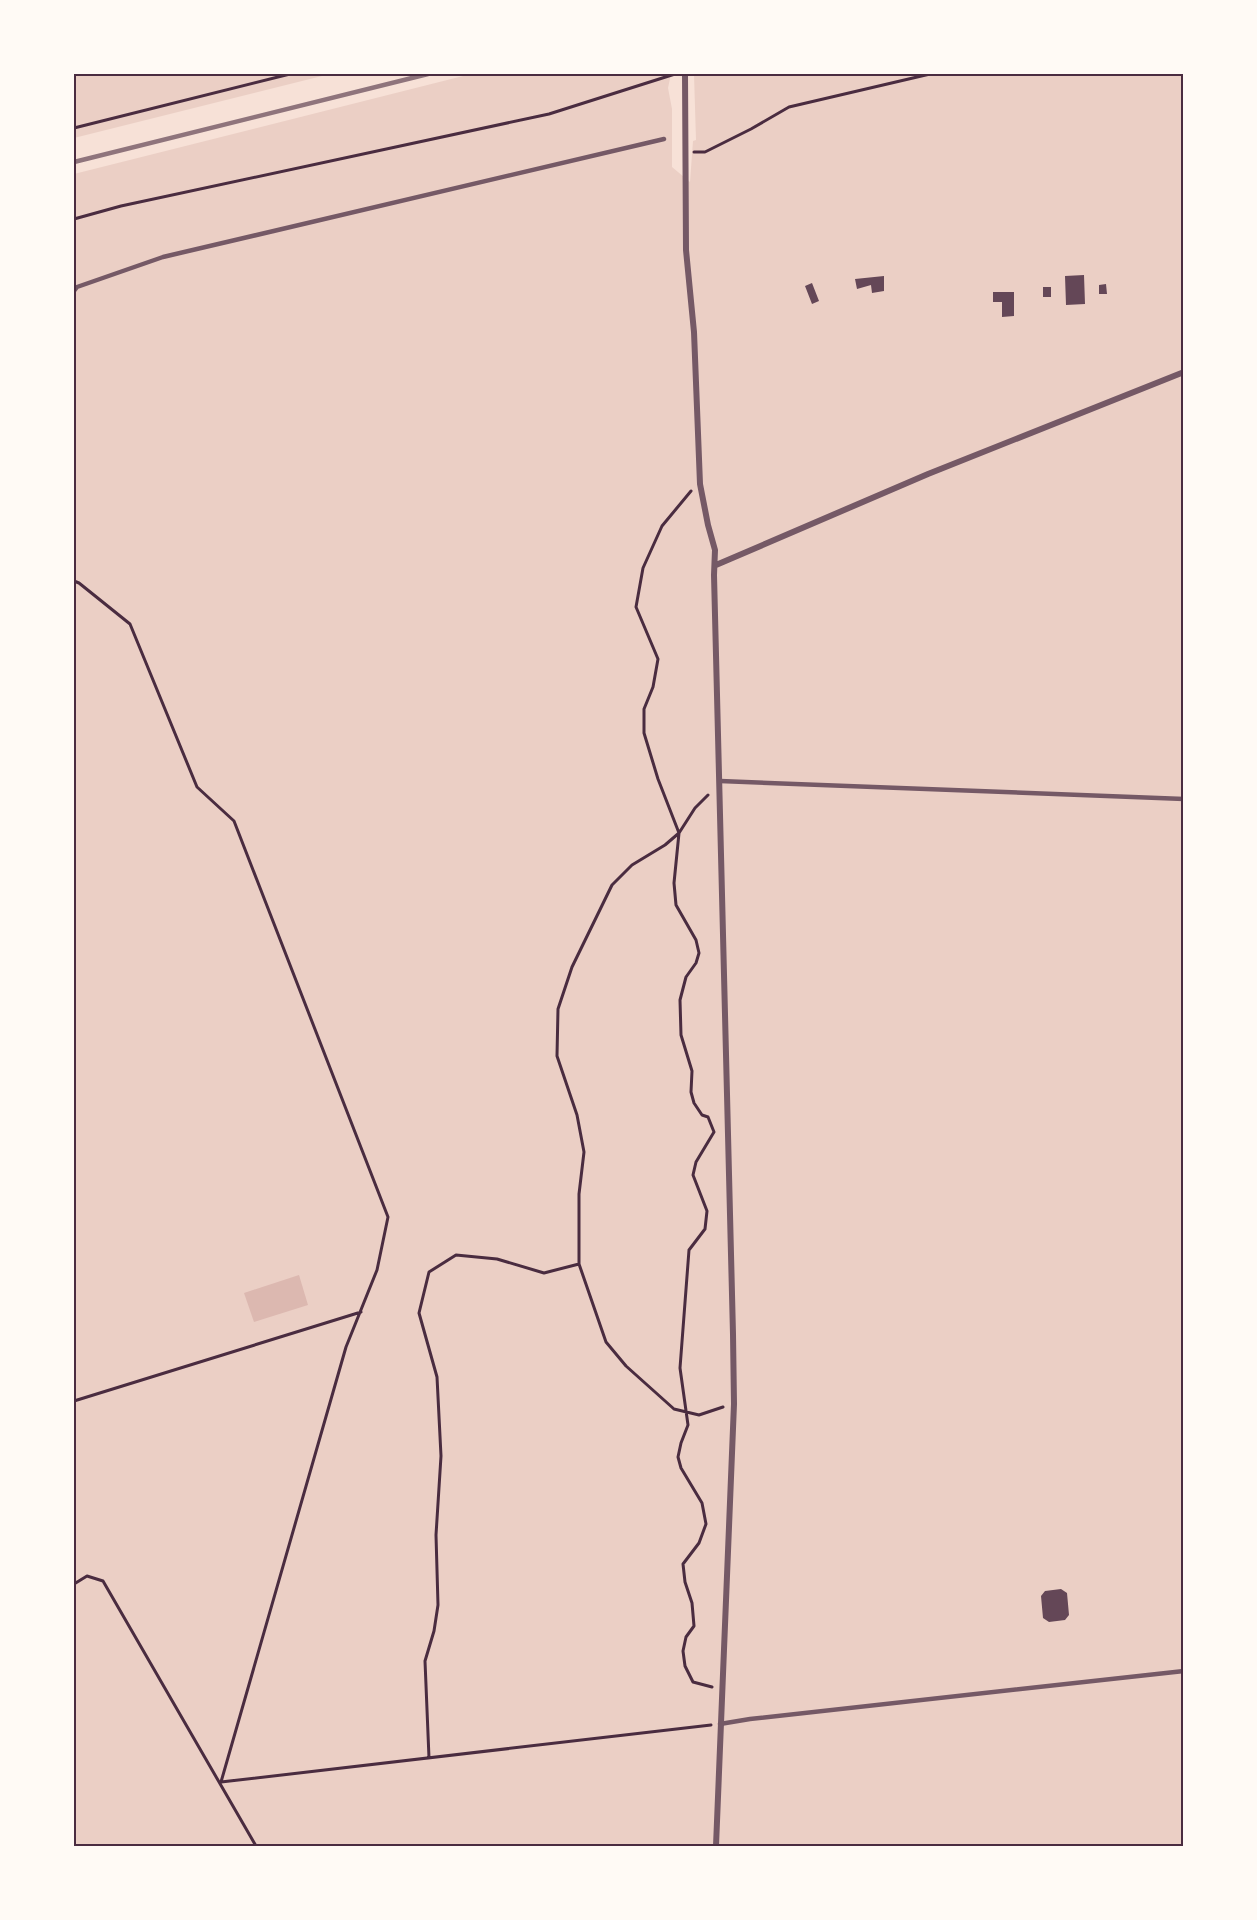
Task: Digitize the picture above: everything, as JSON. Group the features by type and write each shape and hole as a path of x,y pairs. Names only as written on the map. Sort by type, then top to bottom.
{"street":[{"path":"685,74 686,250 694,332 700,484 715,550 716,565 714,575 734,1404 716,1846"},
{"path":"716,565 928,474 1184,372"}],"lane":[{"path":"74,291 77,286 163,256 664,139"},
{"path":"720,782 1184,799"},
{"path":"720,1724 1184,1671"}],"path":[{"path":"74,128 290,74"},
{"path":"74,219 133,203 549,114 676,74"},
{"path":"686,152 705,152 789,107 930,74"},
{"path":"700,484 692,490 662,526 643,568 636,607 658,659 653,687 644,709 645,734 658,779 679,833 674,883 676,905 696,940 699,953 696,963 686,977 680,1000 681,1035 692,1071 691,1092 694,1103 702,1115 708,1117 714,1132 696,1162 693,1174 707,1211 705,1229 688,1250 680,1368 688,1425 678,1457 681,1468 702,1503 706,1524 699,1543 683,1564 685,1582 692,1603 694,1626 686,1636 683,1651 685,1666 693,1682 715,1688 722,1696"},
{"path":"74,580 130,624 197,787 234,821 388,1218 377,1270 346,1347 221,1782"},
{"path":"720,782 695,808 679,833 665,845 632,865 612,885 572,967 558,1009 557,1056 577,1115 584,1152 579,1194 579,1264 606,1341 626,1366 674,1409 699,1415 734,1404"},
{"path":"429,1758 425,1661 434,1631 438,1605 436,1535 441,1456 437,1377 419,1313 429,1272 456,1255 497,1260 544,1273 579,1264"},
{"path":"74,1401 361,1312"},
{"path":"74,1584 87,1576 103,1581 143,1654 221,1782 256,1846"},
{"path":"221,1782 720,1724"}],"shaded area":[{"path":"74,74 330,74 74,138"},
{"path":"471,74 671,74 668,88 672,109 672,167 690,182 693,141 696,140 694,74 1183,74 1183,1846 74,1846 74,174"},
{"path":"299,1275 308,1305 254,1322 244,1293"}],"building":[{"path":"1084,275 1085,304 1066,305 1065,276"},
{"path":"884,276 884,291 872,293 871,285 857,289 855,279"},
{"path":"812,283 819,301 812,304 805,286"},
{"path":"1106,284 1107,294 1099,294 1099,285"},
{"path":"1043,287 1051,287 1051,297 1043,297"},
{"path":"993,292 1014,292 1014,316 1002,317 1002,302 993,302"},
{"path":"1061,1589 1067,1593 1069,1615 1065,1620 1049,1622 1043,1618 1041,1596 1045,1591"}],"railway":[{"path":"74,162 428,74"}]}
